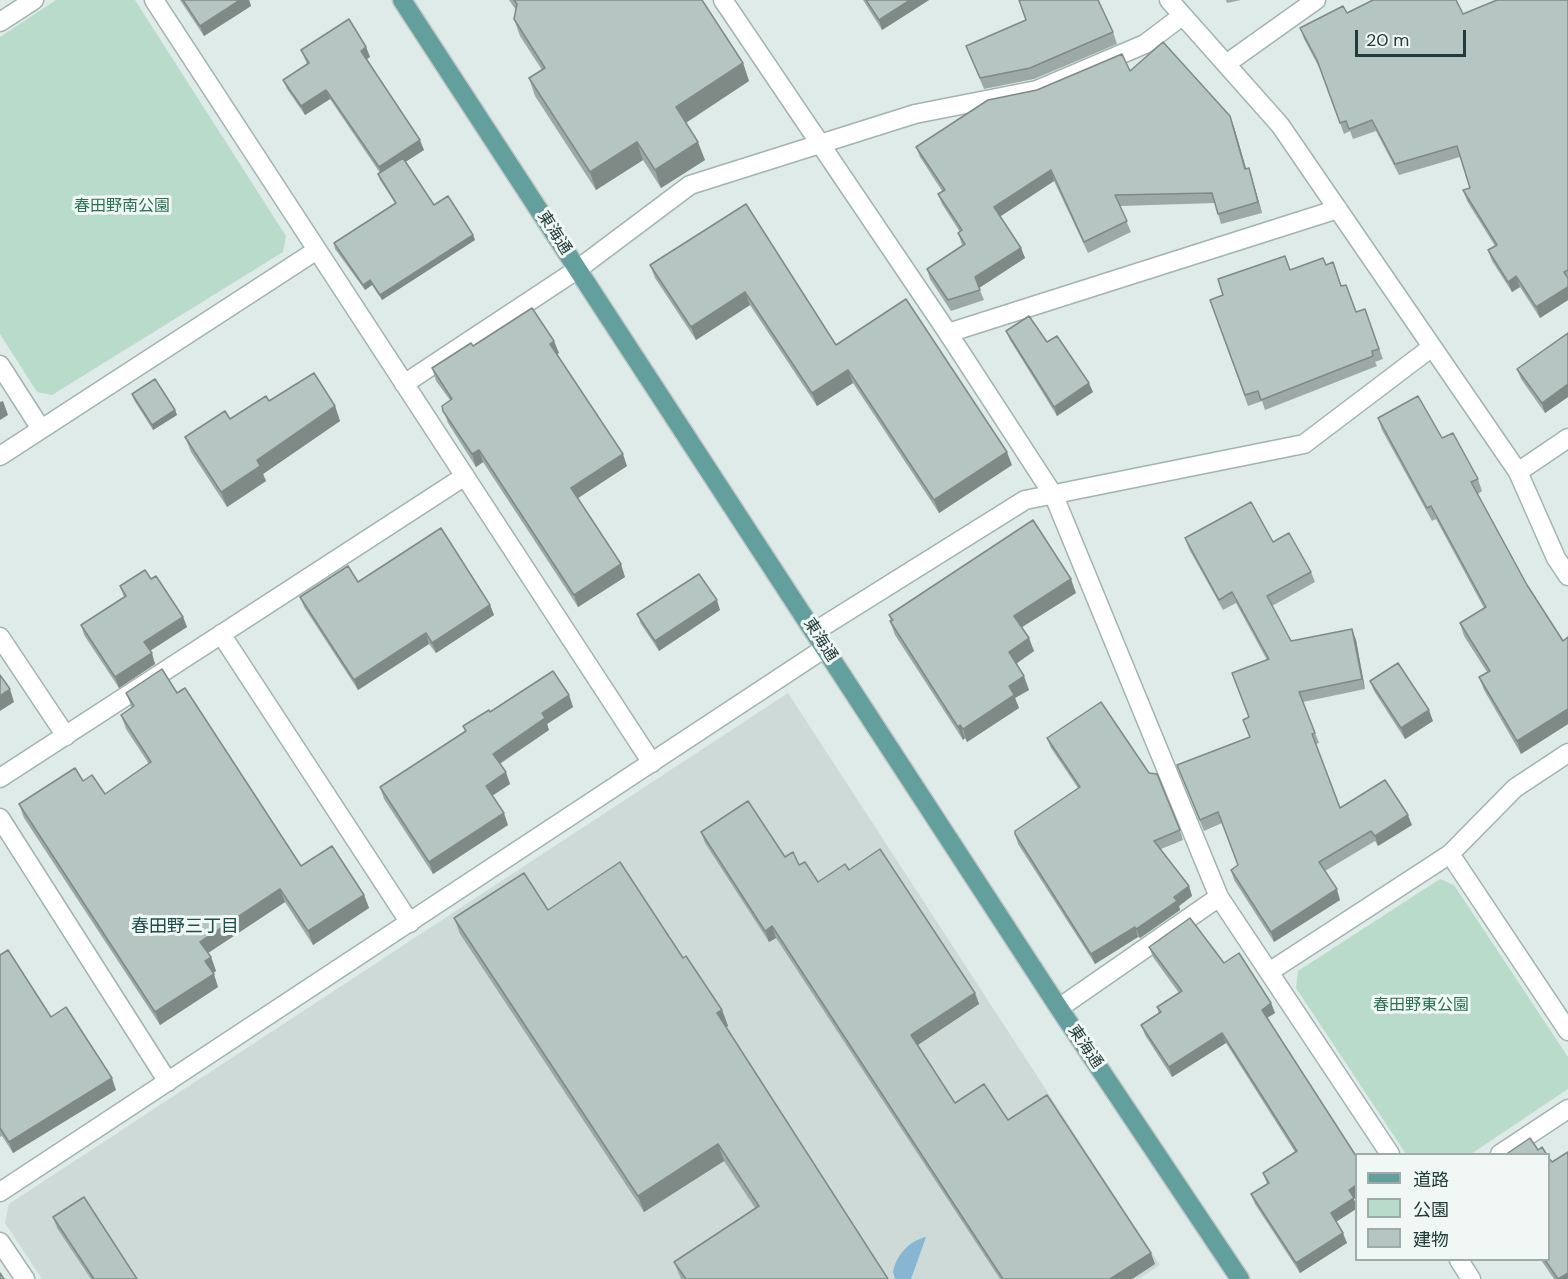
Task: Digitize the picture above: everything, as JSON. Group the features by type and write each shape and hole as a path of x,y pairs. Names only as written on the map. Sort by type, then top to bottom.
{"main road":[{"name":"東海通","path":"402,0 1059,1008 1240,1279"}],"street":[{"path":"0,22 34,0"},
{"path":"154,0 652,763"},
{"path":"723,0 948,333 1054,496 1219,897 1389,1153"},
{"path":"1169,0 1280,125 1518,472 1556,558 1568,576"},
{"path":"1226,64 1316,0"},
{"path":"404,384 578,269 690,185 915,114 1037,90 1145,44 1182,16"},
{"path":"948,333 1338,209"},
{"path":"0,456 317,250"},
{"path":"814,632 1024,500 1054,496 1304,444 1432,346"},
{"path":"0,365 41,429"},
{"path":"1518,472 1568,438"},
{"path":"0,778 465,476"},
{"path":"221,634 410,922"},
{"path":"0,637 66,736"},
{"path":"0,1192 825,648"},
{"path":"1269,972 1450,854 1515,788 1568,753"},
{"path":"0,818 168,1082"},
{"path":"1450,854 1568,1031"},
{"path":"1059,1008 1219,897"},
{"path":"1503,1153 1568,1109"},
{"path":"0,1242 25,1279"},
{"path":"1460,1261 1471,1279"}],"shaded area":[{"path":"788,693 1160,1265 1139,1279 42,1279 5,1223 9,1204"}],"green space":[{"name":"春田野南公園","path":"56,0 135,0 286,236 283,252 52,395 37,392 0,334 0,37"},
{"name":"春田野東公園","path":"1440,879 1454,885 1568,1057 1568,1089 1472,1153 1405,1153 1296,988 1298,971"}],"water":[{"path":"926,1237 911,1279 895,1279 893,1272 900,1255 909,1245"}],"building":[{"path":"183,0 240,0 200,26"},
{"path":"514,0 702,0 743,63 676,107 698,142 655,170 637,142 590,172 529,78 545,68 514,19 517,4"},
{"path":"866,0 910,0 879,20"},
{"path":"1019,0 1098,0 1113,32 1030,68 980,78 966,46 1026,20"},
{"path":"1373,0 1456,0 1463,14 1497,0 1568,0 1568,270 1564,272 1568,278 1568,287 1536,307 1516,276 1508,282 1488,250 1497,245 1463,190 1470,188 1457,146 1395,164 1372,120 1349,129 1346,121 1340,123 1317,60 1300,28 1343,6 1347,13"},
{"path":"349,19 366,47 361,51 420,140 379,167 326,90 301,106 283,80 309,63 301,50"},
{"path":"1163,42 1230,116 1245,169 1249,168 1258,202 1218,214 1212,193 1115,195 1127,221 1084,242 1051,170 994,207 1021,248 975,277 980,290 948,300 927,269 965,244 958,233 962,230 938,194 945,190 916,147 988,100 1037,90 1122,54 1130,71"},
{"path":"403,158 434,205 448,196 473,235 380,295 370,280 363,285 334,243 396,203 378,174"},
{"path":"746,204 836,345 906,299 1007,452 934,500 848,370 812,393 745,292 691,327 650,265"},
{"path":"1285,256 1290,270 1323,258 1326,265 1333,262 1341,286 1346,285 1356,312 1365,309 1379,349 1372,351 1373,356 1261,400 1258,391 1245,395 1210,300 1223,295 1218,279"},
{"path":"532,308 554,341 550,344 623,454 571,488 621,564 574,595 479,450 472,454 443,411 442,406 452,399 432,368 471,343 473,346"},
{"path":"1029,316 1047,342 1057,336 1089,383 1054,407 1006,331"},
{"path":"1568,333 1568,384 1542,403 1517,369"},
{"path":"314,373 335,406 257,460 260,466 221,492 185,437 225,411 230,419 266,396 269,401"},
{"path":"155,379 175,410 152,425 132,394"},
{"path":"1418,396 1442,438 1453,433 1478,479 1471,482 1527,585 1563,641 1568,637 1568,709 1517,741 1479,677 1490,671 1460,623 1486,607 1431,506 1427,508 1378,418"},
{"path":"1251,502 1273,542 1289,533 1311,572 1267,596 1291,641 1352,629 1362,679 1299,692 1340,808 1385,780 1408,815 1375,836 1371,831 1319,862 1337,889 1271,932 1231,870 1238,865 1218,812 1200,820 1177,765 1250,737 1243,720 1249,717 1232,673 1269,659 1232,592 1219,600 1185,538"},
{"path":"1033,520 1071,579 1014,616 1029,638 1009,652 1024,676 1009,686 1014,695 963,729 960,725 958,727 890,621 893,620 889,615"},
{"path":"441,528 490,605 432,643 426,633 354,680 300,597 348,566 358,582"},
{"path":"145,570 151,579 156,576 183,617 144,642 152,653 115,677 81,625 126,596 120,586"},
{"path":"699,574 717,600 655,641 637,614"},
{"path":"1398,663 1429,710 1401,728 1370,681"},
{"path":"162,669 177,693 185,688 301,866 332,846 364,895 308,931 280,889 200,942 211,957 205,961 214,974 155,1012 19,804 75,768 83,781 92,775 105,794 151,762 121,715 134,706 126,693"},
{"path":"553,671 569,695 542,713 545,718 493,754 506,772 486,786 504,813 429,862 380,787 466,731 463,726 489,710 490,712"},
{"path":"0,675 10,689 0,696"},
{"path":"1101,702 1149,773 1157,774 1180,830 1154,841 1189,886 1174,897 1177,901 1136,929 1135,927 1091,954 1015,831 1080,787 1047,738"},
{"path":"748,801 785,857 793,852 799,865 805,862 818,882 845,864 849,870 880,849 975,993 911,1035 955,1103 984,1084 1008,1120 1047,1095 1151,1253 1110,1279 1003,1279 772,926 765,931 701,832"},
{"path":"620,862 683,958 686,956 722,1010 717,1013 888,1279 686,1279 674,1262 759,1206 718,1144 638,1196 454,918 524,873 548,910"},
{"path":"1190,918 1224,963 1239,953 1271,1003 1262,1010 1355,1154 1355,1186 1349,1190 1354,1198 1331,1213 1343,1233 1296,1263 1251,1194 1269,1183 1263,1173 1297,1151 1222,1033 1169,1067 1141,1025 1161,1012 1157,1007 1182,991 1149,947"},
{"path":"8,950 51,1017 66,1007 112,1078 9,1142 0,1128 0,955"},
{"path":"1530,1138 1538,1150 1542,1147 1546,1153 1508,1153"},
{"path":"1568,1152 1568,1273 1558,1279 1546,1261 1550,1261 1550,1160 1552,1162"},
{"path":"84,1197 137,1279 94,1279 53,1217"}],"district":[{"name":"春田野三丁目","path":"185,927"}]}
